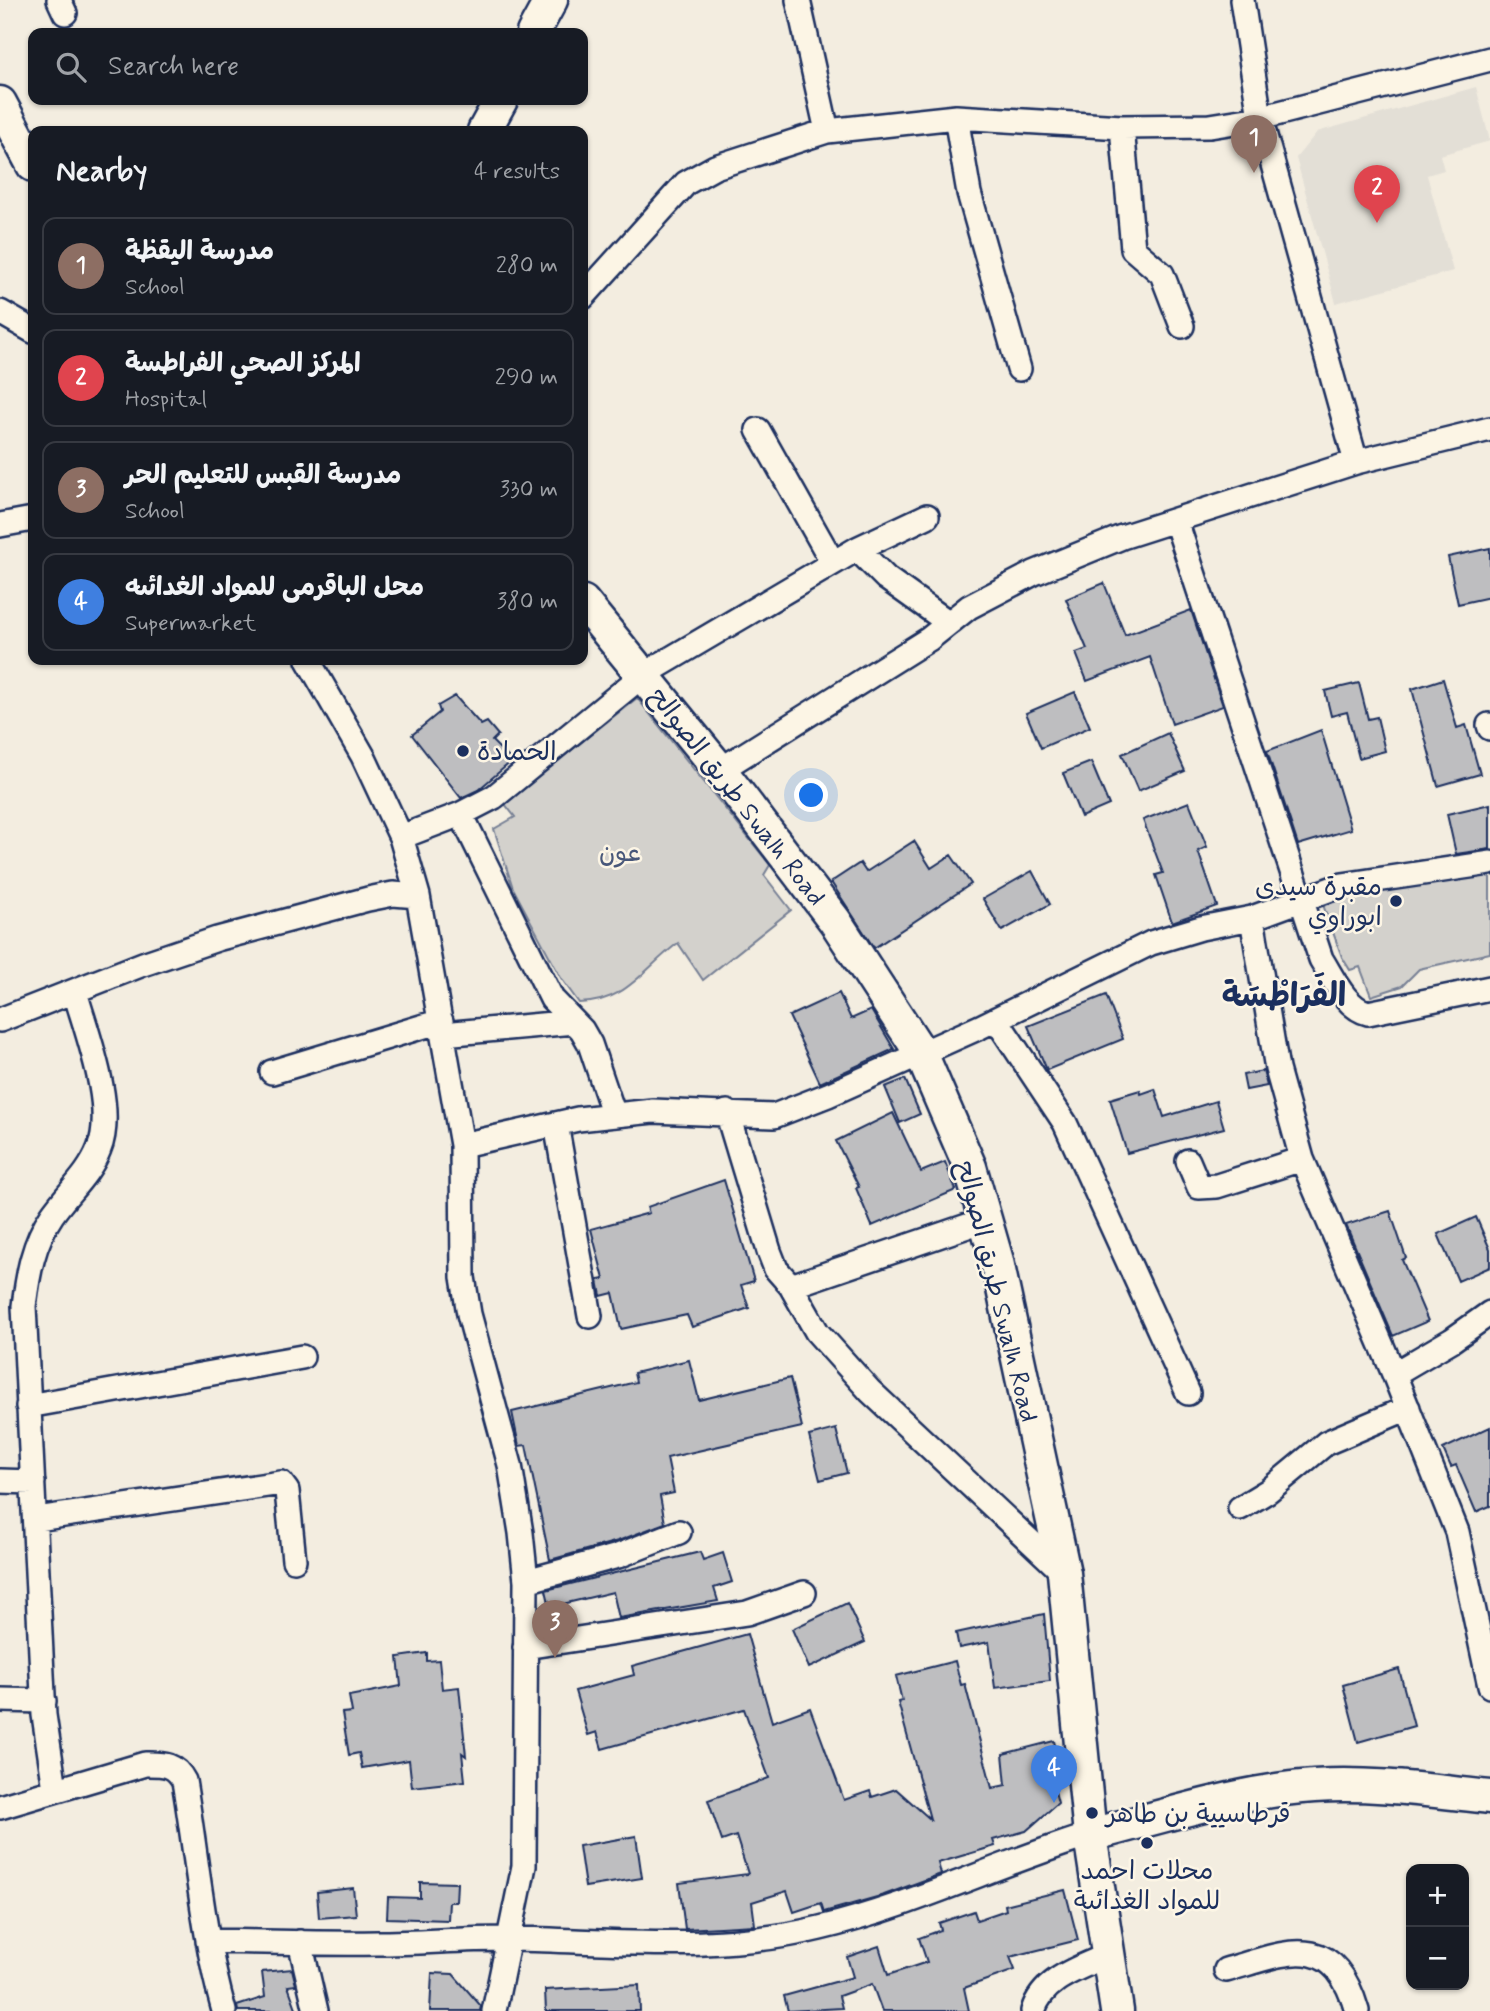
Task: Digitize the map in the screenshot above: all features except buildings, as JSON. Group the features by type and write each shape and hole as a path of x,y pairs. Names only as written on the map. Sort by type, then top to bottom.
{"street":[{"path":"536,28 551,0"},
{"path":"798,0 827,131"},
{"path":"1242,0 1260,118 1356,462"},
{"path":"588,292 686,183 715,167 827,131 956,117 1122,127 1210,125 1260,118 1490,59"},
{"path":"0,103 28,156"},
{"path":"487,126 497,105"},
{"path":"956,117 969,193 1019,369"},
{"path":"1122,127 1133,250 1162,274 1182,326"},
{"path":"0,312 28,328"},
{"path":"720,770 898,659 991,594 1034,573 1122,537 1356,462 1490,429"},
{"path":"758,430 833,563"},
{"path":"401,837 461,814 494,797 643,675 857,549 927,516"},
{"path":"0,525 28,520"},
{"path":"1176,521 1304,898 1321,959 1359,1011 1368,1013 1490,988"},
{"path":"857,549 886,578 949,623"},
{"name":"طريق الصوالح Swalh Road","path":"588,608 720,770 835,921 920,1053 970,1167 997,1261 1064,1573 1090,1835 1117,2011"},
{"path":"311,665 363,756 401,837 418,896 462,1145 463,1277 469,1314 510,1465 526,1581 524,1866 494,2011"},
{"path":"461,814 552,999 574,1021 590,1044 614,1115"},
{"path":"462,1145 556,1124 653,1111 774,1116 828,1095 996,1019 1151,943 1201,928 1252,918 1342,885 1490,863"},
{"path":"0,1020 143,964 217,939 368,899 393,894 418,896"},
{"path":"1252,918 1277,1069 1302,1159 1394,1374 1457,1532 1490,1686"},
{"path":"55,1789 44,1701 37,1519 24,1306 28,1273 36,1245 52,1216 88,1169 100,1148 104,1124 103,1098 75,992"},
{"path":"996,1019 1065,1123 1188,1393"},
{"path":"272,1072 442,1027 574,1021"},
{"path":"727,1112 773,1260 817,1332 870,1391 1064,1573"},
{"path":"556,1124 590,1316"},
{"path":"1188,1161 1199,1187 1217,1186 1302,1159"},
{"path":"791,1286 985,1220"},
{"path":"1394,1374 1452,1340 1490,1313"},
{"path":"28,1406 302,1357"},
{"path":"1240,1508 1268,1491 1326,1443 1408,1408"},
{"path":"0,1481 33,1482"},
{"path":"37,1519 281,1483 287,1491 294,1560"},
{"path":"526,1581 618,1556 679,1532"},
{"path":"525,1647 747,1613 804,1593"},
{"path":"0,1700 44,1701"},
{"path":"0,1807 145,1764 166,1764 179,1770 184,1781 208,1941 224,2011"},
{"path":"208,1941 511,1939 662,1945 741,1942 820,1929 900,1904 1020,1857 1090,1835 1259,1794 1313,1786 1367,1785 1490,1797"},
{"path":"300,1942 316,2011"},
{"path":"1226,1970 1293,1950 1316,1954 1332,1964 1351,1991 1357,2011"},
{"path":"1033,2011 1042,1993 1058,1978 1108,1955"}],"shaded area":[{"path":"1476,87 1490,141 1440,155 1444,170 1427,175 1453,271 1336,303 1296,158 1317,132"}],"green space":[{"name":"عون","path":"637,698 770,865 764,875 791,910 703,980 678,943 622,991 596,1001 579,1003 561,978 513,888 494,829 515,817 505,804"},
{"path":"1490,868 1490,953 1419,969 1402,986 1371,996 1360,967 1350,970 1342,957 1322,902"}],"place":[{"name":"مدرسة اليقظة","path":"1254,173"},
{"name":"المركز الصحي الفراطسة","path":"1377,223"},
{"name":"الحمادة","path":"463,751"},
{"name":"مقبرة سيدى ابوراوي","path":"1396,901"},
{"name":"مدرسة القبس للتعليم الحر","path":"555,1658"},
{"name":"محل الباقرمى للمواد الغدائىه","path":"1054,1803"},
{"name":"قرطاسيية بن طاهر","path":"1092,1813"},
{"name":"محلات احمد للمواد الغدائىة","path":"1147,1843"}],"district":[{"name":"الفَرَاطْسَة","path":"1284,994"}]}
